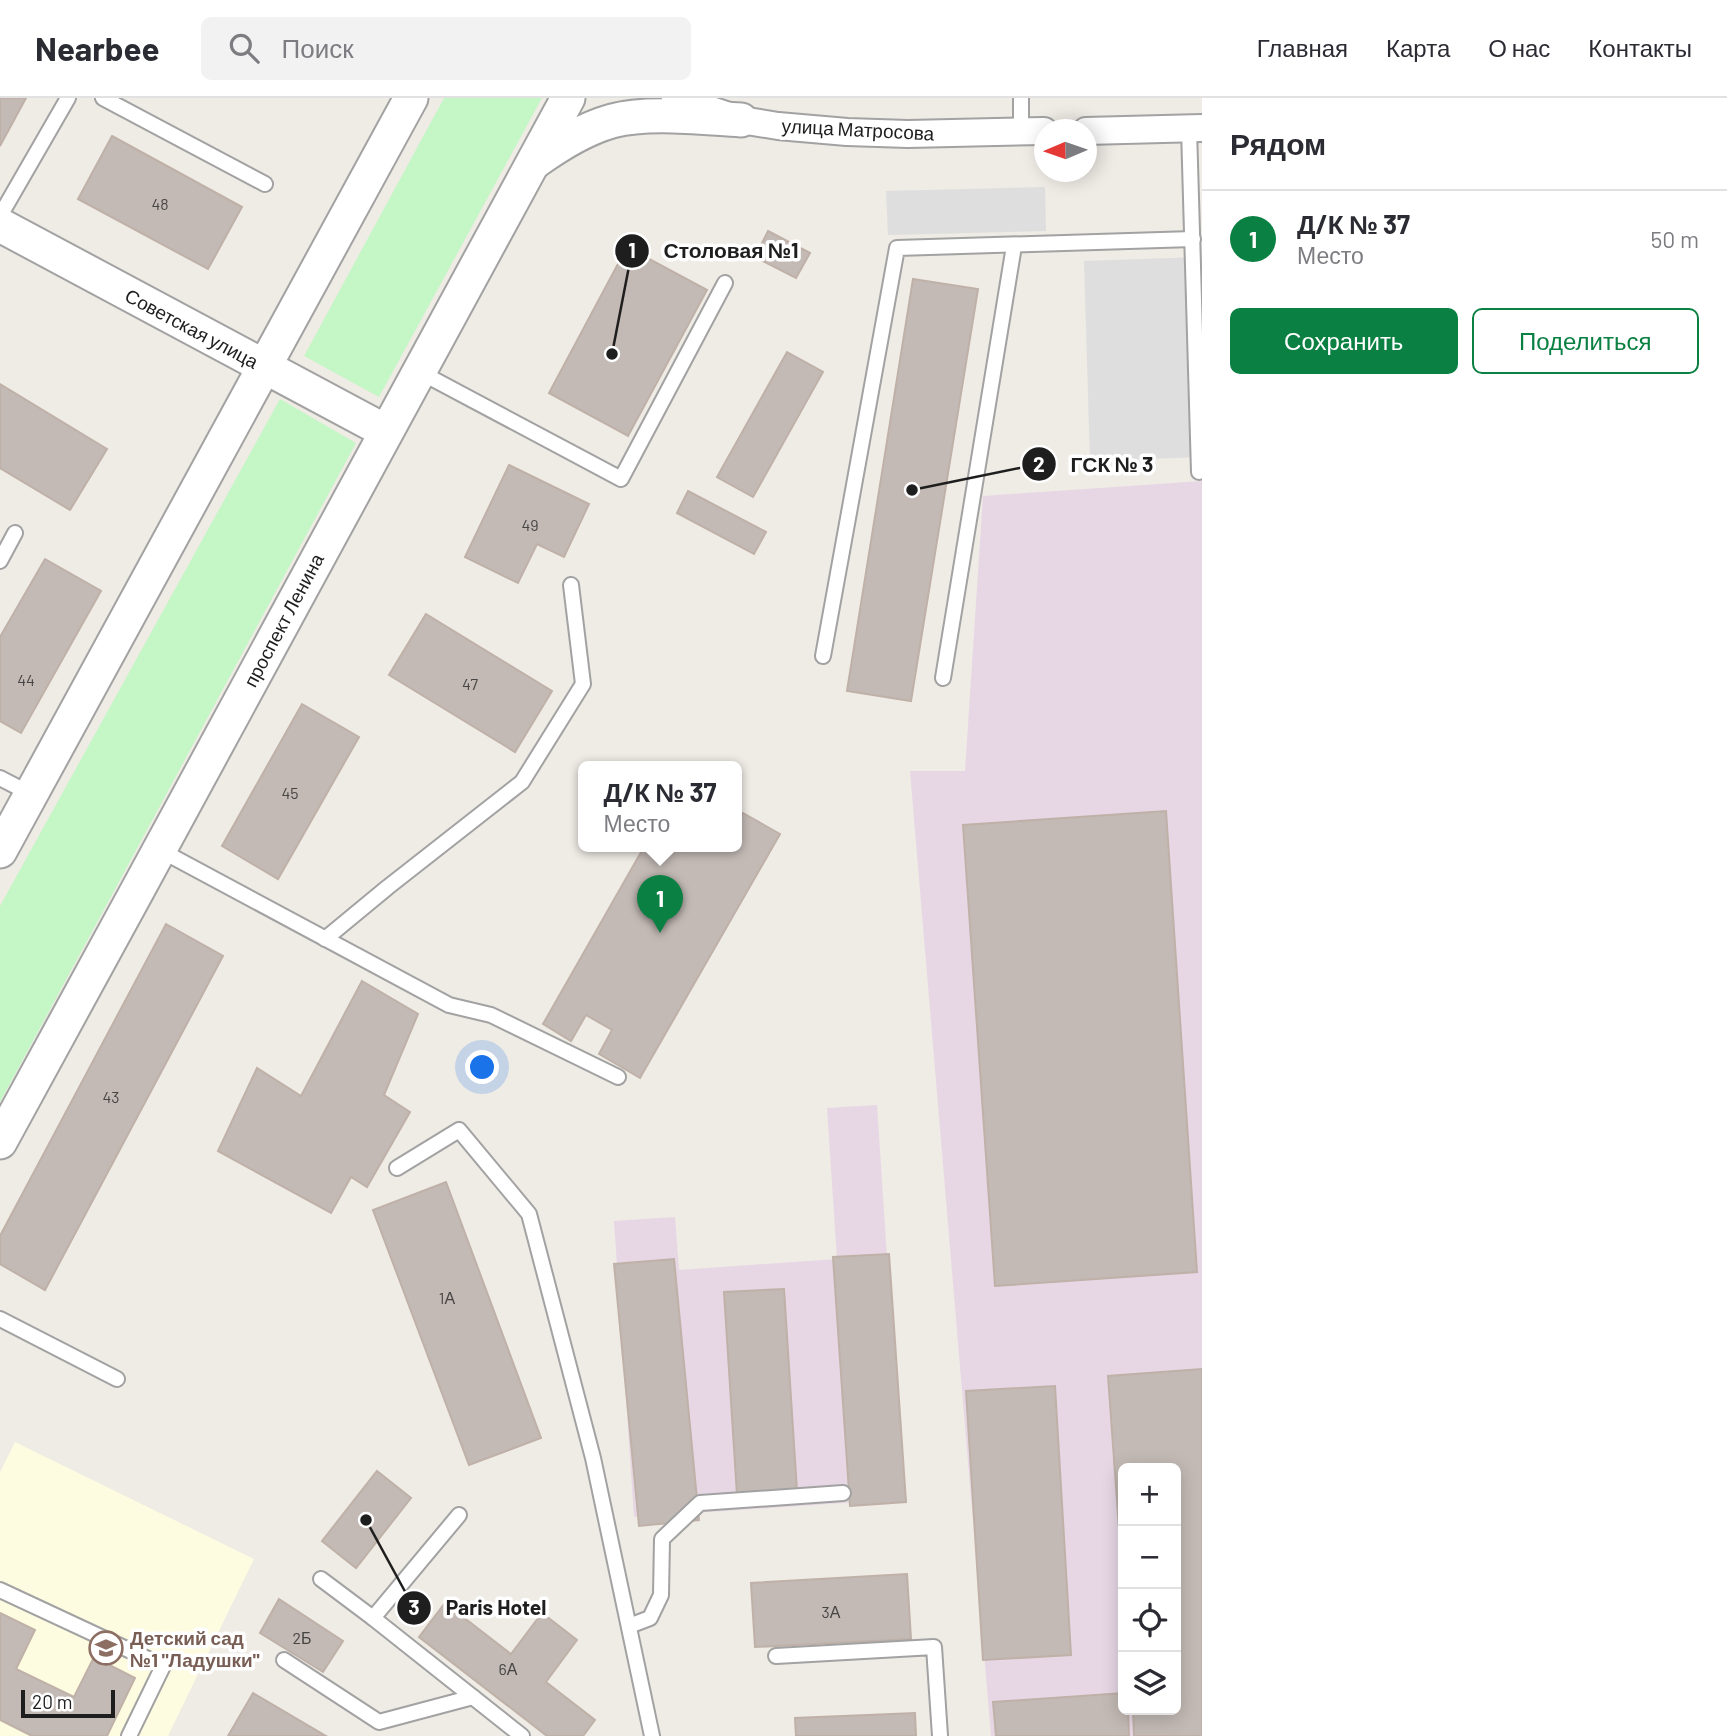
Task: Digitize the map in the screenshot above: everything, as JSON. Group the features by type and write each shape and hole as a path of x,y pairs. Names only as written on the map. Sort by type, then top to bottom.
{"street":[{"path":"0,851 411,98"},
{"name":"проспект Ленина","path":"0,1142 568,98"},
{"name":"улица Матросова","path":"675,98 741,120 778,126 908,134 1033,131"},
{"path":"531,164 561,144 615,120 652,116 741,120"},
{"path":"1097,131 1196,129"},
{"name":"Советская улица","path":"0,225 385,431"}],"lane":[{"path":"0,216 68,98"},
{"path":"103,98 265,184"},
{"path":"1021,98 1033,131"},
{"path":"1196,129 1193,239 1199,472"},
{"path":"823,656 897,248 1193,239"},
{"path":"943,678 1014,246"},
{"path":"418,371 621,479 725,283"},
{"path":"0,561 15,533"},
{"path":"326,939 522,782 583,684 571,585"},
{"path":"0,778 31,794"},
{"path":"160,850 449,1005 491,1015 618,1077"},
{"path":"397,1168 459,1130 529,1214 593,1458 652,1736"},
{"path":"0,1320 117,1379"},
{"path":"629,1626 650,1618 661,1595 662,1539 700,1503 843,1493"},
{"path":"373,1618 459,1515"},
{"path":"321,1579 522,1736"},
{"path":"0,1590 163,1666 129,1736"},
{"path":"776,1656 934,1647 940,1736"},
{"path":"284,1660 379,1722 472,1697"}],"shaded area":[{"path":"1045,187 1046,231 888,235 886,191"},
{"path":"1202,257 1202,457 1090,461 1084,261"},
{"path":"1202,481 1202,1736 991,1736 910,771 965,771 983,496"},
{"path":"877,1105 903,1499 634,1517 614,1221 675,1217 679,1270 837,1259 827,1108"},
{"name":"Детский сад №1 \"Ладушки\"","path":"15,1442 254,1559 168,1736 0,1736 0,1472"}],"green space":[{"path":"444,98 542,98 379,397 304,356"},
{"path":"280,399 356,443 0,1102 0,906"}],"building":[{"path":"0,98 26,98 0,146"},
{"path":"112,136 242,207 208,269 78,199"},
{"path":"768,231 810,253 796,278 755,257"},
{"path":"627,247 707,290 628,436 549,393"},
{"path":"913,279 978,289 911,701 847,691"},
{"path":"787,352 823,372 753,497 717,477"},
{"path":"0,384 107,449 70,510 0,468"},
{"path":"509,465 589,504 564,557 537,544 518,583 465,557"},
{"path":"688,491 766,532 754,554 677,513"},
{"path":"45,559 101,591 21,733 0,721 0,637"},
{"path":"426,614 552,691 515,752 389,675"},
{"path":"302,704 359,737 278,879 222,846"},
{"path":"1166,811 1197,1272 995,1286 963,825"},
{"path":"742,815 780,834 640,1078 599,1054 612,1030 586,1015 571,1041 543,1024 641,852 742,852"},
{"path":"166,924 223,956 45,1290 0,1264 0,1236"},
{"path":"362,981 418,1014 384,1095 410,1112 367,1187 351,1177 331,1213 218,1151 257,1068 301,1096"},
{"path":"446,1182 541,1438 469,1465 373,1210"},
{"path":"889,1254 906,1502 850,1506 833,1257"},
{"path":"674,1259 699,1520 639,1526 614,1264"},
{"path":"784,1289 797,1491 737,1495 724,1292"},
{"path":"1202,1369 1202,1736 1134,1736 1133,1715 1181,1715 1181,1463 1118,1463 1118,1515 1108,1376"},
{"path":"1055,1386 1071,1655 983,1660 966,1391"},
{"path":"377,1471 411,1498 356,1568 322,1541"},
{"path":"907,1574 911,1639 755,1647 751,1583"},
{"path":"279,1599 343,1641 323,1672 260,1633"},
{"path":"445,1603 511,1654 542,1613 577,1640 546,1682 595,1720 583,1736 547,1736 419,1637"},
{"path":"0,1613 35,1630 16,1669 74,1697 94,1657 135,1678 107,1736 32,1736 0,1720"},
{"path":"253,1693 326,1736 228,1736"},
{"path":"1118,1693 1118,1715 1128,1715 1129,1736 996,1736 993,1702"},
{"path":"915,1713 916,1736 796,1736 795,1718"}],"place":[{"name":"Столовая №1","path":"612,354"},
{"name":"ГСК № 3","path":"912,490"},
{"name":"Д/К № 37","path":"660,933"},
{"name":"Paris Hotel","path":"366,1520"},
{"name":"Детский сад №1 \"Ладушки\"","path":"106,1648"}]}
